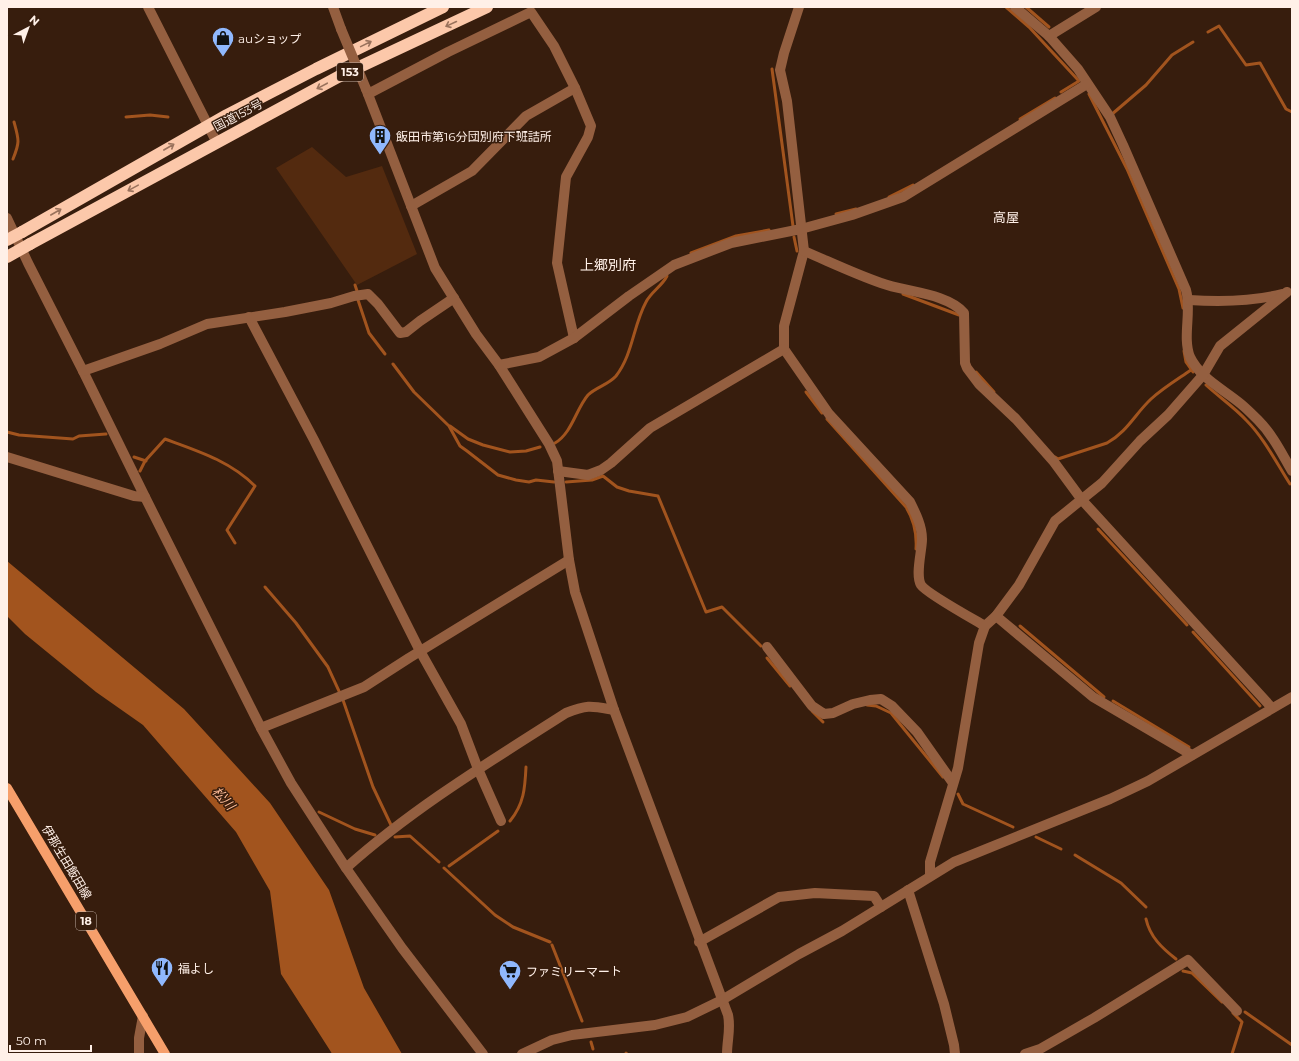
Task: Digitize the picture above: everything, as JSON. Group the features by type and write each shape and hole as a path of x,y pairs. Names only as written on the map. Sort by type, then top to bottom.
{"highway":[{"name":"国道153号","path":"7,240 207,126 409,22 444,7"},
{"name":"国道153号","path":"7,257 338,77 487,7"}],"main road":[{"name":"伊那生田飯田線","path":"8,790 143,1016 164,1054"}],"street":[{"path":"148,7 207,126 217,143"},
{"path":"333,7 435,268 476,334 549,444 557,461 569,560 575,592 614,710 730,1023 726,1054"},
{"path":"799,7 780,70 787,101 804,251 784,326 784,348 829,414 910,502 921,526 922,539 918,575 920,584 928,592 985,626"},
{"path":"1014,7 1049,36 1078,69 1110,117 1186,290 1189,300 1187,331 1189,355 1194,365 1202,375 1242,404 1260,422 1275,441 1292,471"},
{"path":"1049,36 1096,7"},
{"path":"367,92 531,12 554,46 575,88 591,126 588,137 566,177 557,263 574,338"},
{"path":"498,365 539,357 574,338 629,296 674,266 731,243 801,229 852,215 903,197 1087,84"},
{"path":"411,206 472,171 526,116 575,88"},
{"path":"7,218 28,264 261,728 291,783 346,868 402,948 483,1054"},
{"path":"804,251 882,284 936,297 959,306 964,312 965,363 979,384 1016,419 1049,456 1082,500 1272,708"},
{"path":"1189,300 1216,302 1264,299 1290,292"},
{"path":"930,876 930,862 958,768 980,644 985,626 996,616 1019,584 1055,521 1102,483 1140,441 1168,415 1202,375 1220,346 1290,292"},
{"path":"83,371 160,344 207,324 285,312 368,294 378,304 400,333 406,332 454,298"},
{"path":"249,317 314,440 420,651 461,724 478,769 501,821"},
{"path":"558,471 588,475 601,470 650,428 784,348"},
{"path":"7,457 134,496 145,497"},
{"path":"261,728 364,687 569,560"},
{"path":"996,616 1093,697 1192,755"},
{"path":"767,647 812,706 824,714 834,713 853,704 870,700 881,699 892,706 917,732 953,783"},
{"path":"522,1054 552,1040 572,1035 655,1025 687,1017 722,1000 881,907 954,862 1110,799 1142,784 1292,697"},
{"path":"346,868 374,843 478,769 566,713 580,707 589,706 614,710"},
{"path":"908,890 944,1004 955,1054"},
{"path":"700,942 779,897 815,893 874,896 881,907"},
{"path":"1025,1054 1040,1048 1094,1018 1188,960 1237,1011"},
{"path":"139,1054 139,1038 143,1016"}],"shaded area":[{"path":"312,147 346,177 382,166 417,254 357,285 276,168"}],"water":[{"name":"松川","path":"7,561 184,709 270,803 329,890 364,988 402,1054 332,1054 281,974 270,891 236,832 143,725 96,692 25,634 7,616"}],"waterway":[{"path":"1006,7 1029,27 1079,81 1061,92"},
{"path":"1026,7 1049,27"},
{"path":"1208,32 1219,26 1246,65 1260,63 1286,109 1292,112"},
{"path":"1111,115 1146,85 1172,55 1193,42"},
{"path":"772,69 793,226"},
{"path":"1089,94 1127,169 1179,289 1183,308"},
{"path":"1020,119 1055,98"},
{"path":"126,117 150,115 168,117"},
{"path":"13,159 18,141 14,122"},
{"path":"889,197 913,185"},
{"path":"836,214 856,209"},
{"path":"691,253 736,236 769,230"},
{"path":"794,237 797,251"},
{"path":"555,443 566,433 588,395 616,376 626,359 638,321 646,302 667,276"},
{"path":"355,285 357,291"},
{"path":"903,294 959,315"},
{"path":"358,300 369,333 385,354"},
{"path":"1184,351 1186,362 1193,372"},
{"path":"393,364 414,392 449,426 460,446 498,475 529,482 536,480 554,482"},
{"path":"1055,457 1058,459 1107,443 1114,439 1151,399 1191,370"},
{"path":"976,372 994,392"},
{"path":"1206,385 1237,411 1252,427 1264,442 1290,484"},
{"path":"806,392 822,413"},
{"path":"827,419 906,507 914,527 916,549"},
{"path":"450,426 468,439 483,445 510,452 526,451 540,447"},
{"path":"7,432 19,435 73,439 79,436 106,434"},
{"path":"140,471 145,461 165,439 224,463 245,477 255,486 227,530 235,543"},
{"path":"134,457 146,461"},
{"path":"566,482 592,480 603,476 617,487 629,491 658,496 706,612 722,607 761,646"},
{"path":"1098,529 1187,625"},
{"path":"265,587 296,623 328,667 339,691"},
{"path":"1020,626 1104,697"},
{"path":"1193,632 1260,706"},
{"path":"767,658 790,686"},
{"path":"343,700 373,787 391,825"},
{"path":"1113,701 1189,747"},
{"path":"867,705 876,706 891,713 943,777"},
{"path":"812,711 823,722"},
{"path":"510,821 515,815 523,796 526,767"},
{"path":"958,794 963,804 1013,827"},
{"path":"319,812 355,829 375,835"},
{"path":"449,866 498,831"},
{"path":"395,837 410,836 439,862"},
{"path":"1036,837 1061,849"},
{"path":"1075,855 1121,883 1146,907"},
{"path":"444,868 495,915 513,927 550,942"},
{"path":"1146,919 1150,931 1157,942 1176,959"},
{"path":"552,945 582,1021"},
{"path":"1183,971 1192,973 1222,1002"},
{"path":"1245,1012 1292,1045"},
{"path":"1232,1054 1242,1022 1233,1013"},
{"path":"591,1042 593,1049"}],"place":[{"name":"auショップ","path":"223,58"},
{"name":"飯田市第16分団別府下班詰所","path":"380,156"},
{"name":"福よし","path":"162,988"},
{"name":"ファミリーマート","path":"510,990"}],"district":[{"name":"高屋","path":"1006,217"},
{"name":"上郷別府","path":"608,265"}]}
